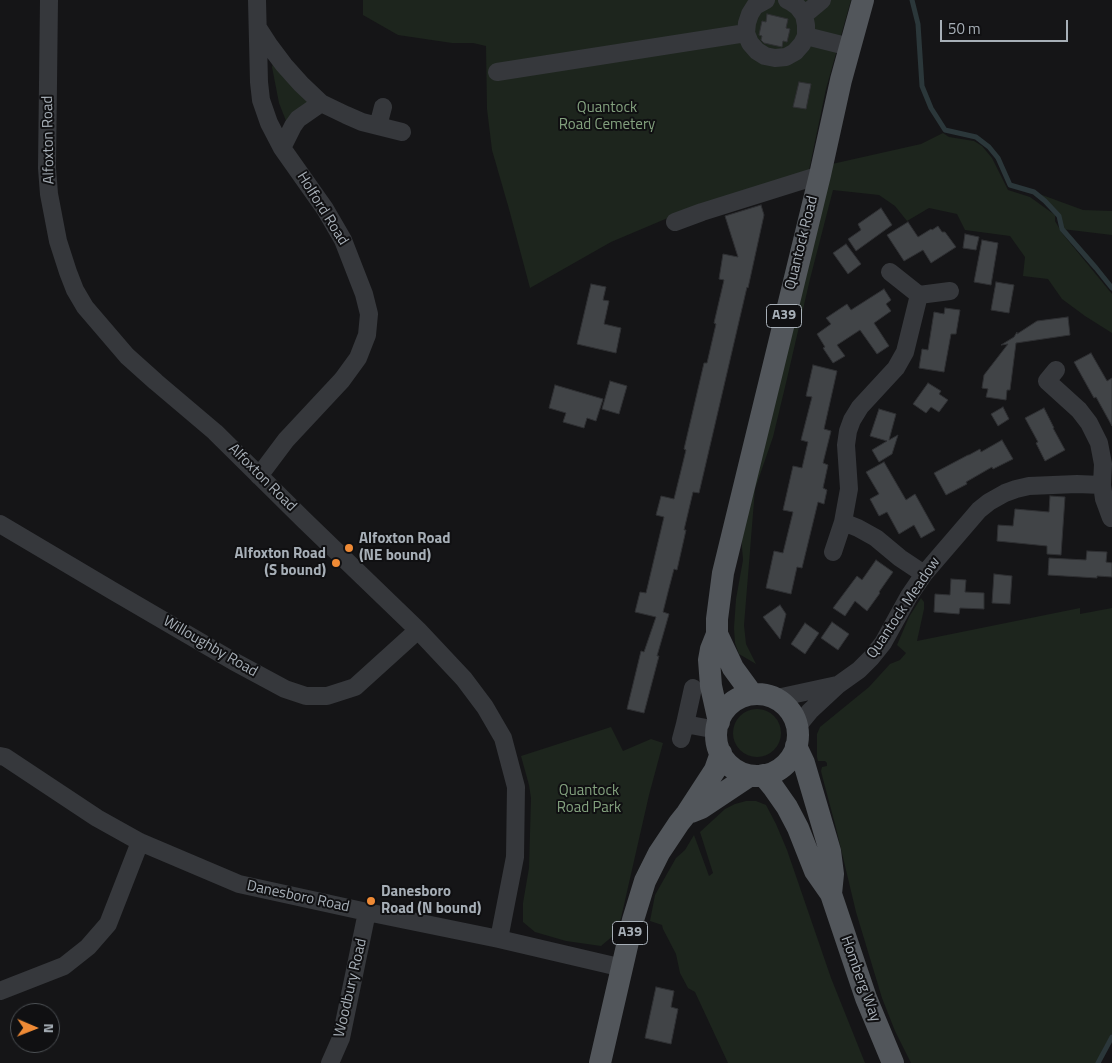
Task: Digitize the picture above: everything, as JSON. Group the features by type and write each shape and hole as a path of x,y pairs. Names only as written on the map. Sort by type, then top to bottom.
{"main road":[{"name":"Quantock Road","path":"718,726 709,675 709,660 717,634 722,573 863,0"},
{"name":"Quantock Road","path":"717,634 733,668 752,694"},
{"path":"718,726 723,712 738,698 752,694 761,694 777,698 790,710 794,719 796,737"},
{"name":"A39","path":"600,1063 633,920 645,881 659,853 688,813 715,770 721,753 718,745 718,726"},
{"name":"A39","path":"688,813 701,808 756,775 779,768 792,755 796,737"},
{"name":"Homberg Way","path":"796,737 830,851 833,874 831,894"},
{"path":"721,753 728,764 735,770 756,775"},
{"name":"Homberg Way","path":"756,775 773,786 787,807 816,871 831,894 866,998 893,1063"}],"street":[{"name":"Alfoxton Road","path":"49,0 47,158 49,194 58,241 75,290 85,307 127,356 215,432 418,630 464,679 486,707 503,738 516,787 515,857 499,939"},
{"name":"Holford Road","path":"257,0 259,82 261,100 269,123 282,148 325,209 343,240 364,294 369,314 368,335 358,358 342,380 286,440 259,476"},
{"path":"766,0 755,6 750,14 746,33 750,43 757,51 765,56 776,58 795,52 806,36 804,16 798,7 787,0"},
{"path":"804,16 822,0"},
{"path":"258,27 268,45 284,65 321,103 362,122 402,132"},
{"path":"496,72 746,33"},
{"path":"806,36 850,47"},
{"path":"282,148 298,119 321,103"},
{"path":"378,126 382,107"},
{"path":"675,222 820,174"},
{"path":"890,272 919,295 950,291"},
{"path":"834,552 843,522 849,489 846,445 848,431 860,407 896,368 905,352 919,295"},
{"path":"1047,381 1079,410 1095,433 1102,453 1104,499 1111,518"},
{"name":"Quantock Meadow","path":"796,737 810,711 871,658 883,643 909,596 924,574 979,510 1005,493 1029,486 1102,485"},
{"path":"843,522 876,538 900,558 924,574"},
{"name":"Willoughby Road","path":"0,524 233,661 285,689 306,696 327,696 354,687 418,630"},
{"name":"Quantock Meadow","path":"777,698 838,685"},
{"path":"693,688 683,732 718,726"},
{"name":"Danesboro Road","path":"0,756 5,757 96,818 140,842 239,884 499,939 623,968"},
{"path":"0,991 64,966 88,947 108,924 140,842"},
{"name":"Woodbury Road","path":"330,1063 341,1038 367,912"}],"green space":[{"name":"Quantock Road Cemetery","path":"363,0 851,0 826,89 808,175 689,209 611,242 530,288 492,150 487,109 486,46 398,35 363,15"},
{"path":"274,58 311,99 288,126 279,103 272,67"},
{"path":"943,133 949,137 974,141 982,146 992,158 1008,190 1030,197 1055,215 1055,221 1062,233 1112,294 1112,333 1062,299 1048,279 1023,276 1025,257 1010,236 965,230 957,214 929,208 907,221 895,206 879,195 833,190 773,437 755,489 744,625 746,644 756,664 739,654 735,643 736,599 743,560 741,534 832,164 921,144"},
{"path":"1034,192 1083,210 1112,211 1112,235 1062,229 1059,216 1054,209"},
{"path":"921,598 924,602 924,609 917,641 1080,608 1080,614 1112,608 1112,1034 1097,1063 911,1063 895,1031 882,998 856,912 821,771 822,767 827,766 827,763 825,761 818,761 817,757 817,734 820,727 869,687 890,664 900,660 906,653 897,645 909,617"},
{"path":"752,709 762,709 774,716 781,728 781,738 774,750 762,757 752,757 744,753 737,746 733,738 733,728 737,720 744,713"},
{"name":"Quantock Road Park","path":"611,727 623,751 651,739 663,743 621,918 614,935 601,946 566,941 535,932 523,922 523,903 529,868 531,798 521,756"},
{"path":"746,801 756,801 766,805 776,824 787,850 831,978 865,1063 728,1063 695,992 688,988 680,973 676,954 662,925 650,921 655,895 676,858 685,850 694,835 709,876 713,873 700,832 725,809"}],"building":[{"path":"767,14 788,19 786,28 790,29 787,42 783,41 782,47 764,43 761,40 762,36 759,35 762,21 766,22"},
{"path":"799,82 811,84 806,109 793,107"},
{"path":"761,205 764,215 748,288 699,493 693,492 677,570 674,569 663,612 669,614 644,713 627,709 641,651 644,652 656,617 635,612 640,592 646,593 664,517 656,515 661,496 674,499 704,363 707,363 716,324 714,323 724,280 719,279 723,254 738,257 725,216"},
{"path":"881,208 892,225 856,251 848,239 861,230 858,224"},
{"path":"908,222 918,237 938,226 956,247 931,263 923,250 904,261 887,235"},
{"path":"965,234 979,237 976,250 963,248"},
{"path":"982,240 998,243 991,285 974,282"},
{"path":"846,244 861,264 848,274 833,253"},
{"path":"996,282 1014,285 1009,313 991,310"},
{"path":"591,284 606,287 603,300 609,301 604,324 621,328 616,353 577,344"},
{"path":"884,289 891,300 886,304 891,311 874,323 889,346 877,354 860,330 837,345 845,356 833,363 823,348 825,347 817,334 831,324 826,318 847,304 851,310"},
{"path":"945,308 960,310 956,334 951,334 944,372 919,368 922,349 928,350 934,312 944,314"},
{"path":"1068,317 1070,335 1016,343 1010,390 1007,390 1006,400 986,397 988,389 982,388 984,375 1008,344 1001,345 1014,337 1017,332 1017,334 1037,321"},
{"path":"1091,353 1107,381 1112,378 1112,426 1074,362"},
{"path":"813,365 837,371 824,429 831,431 823,463 828,465 823,488 827,490 824,504 818,502 802,568 797,567 791,594 766,588 774,551 783,553 793,512 783,510 793,466 802,468 808,442 801,440 812,397 806,396"},
{"path":"610,381 627,386 619,414 602,409"},
{"path":"928,383 941,391 939,394 948,400 939,412 931,407 926,413 913,404"},
{"path":"555,385 603,399 596,421 587,418 584,428 563,422 566,413 549,408"},
{"path":"1003,407 1009,419 998,426 991,414"},
{"path":"1044,408 1065,450 1045,461 1036,443 1038,442 1025,418"},
{"path":"879,409 896,414 889,440 898,435 892,454 879,462 872,450 887,441 870,436"},
{"path":"1002,440 1013,459 993,469 992,467 966,482 967,484 946,495 934,473 980,449 981,452"},
{"path":"884,462 906,500 915,494 935,530 921,538 914,525 899,534 887,512 879,516 870,499 879,494 866,472"},
{"path":"1050,496 1065,497 1061,555 1047,554 1047,546 997,541 998,525 1013,526 1015,509 1049,512"},
{"path":"1087,551 1107,552 1106,562 1112,563 1112,577 1048,575 1049,558 1086,560"},
{"path":"876,560 893,572 867,611 855,601 845,616 833,608 857,576 862,580"},
{"path":"994,574 1012,576 1010,604 992,603"},
{"path":"951,579 966,580 965,592 984,593 984,609 960,608 959,614 934,612 935,594 950,595"},
{"path":"780,605 786,614 780,639 763,617"},
{"path":"832,622 849,634 838,650 821,638"},
{"path":"805,623 819,633 805,654 791,644"},
{"path":"656,987 674,991 671,1007 678,1009 671,1044 645,1038"}],"waterway":[{"path":"912,0 918,24 922,86 931,108 945,130 976,137 989,147 998,158 1010,185 1034,192 1045,201 1059,216 1062,229 1112,288"},
{"path":"1098,1063 1112,1037"}],"place":[{"name":"Alfoxton Road (NE bound)","path":"349,548"},
{"name":"Alfoxton Road (S bound)","path":"336,563"},
{"name":"Danesboro Road (N bound)","path":"371,901"}]}
